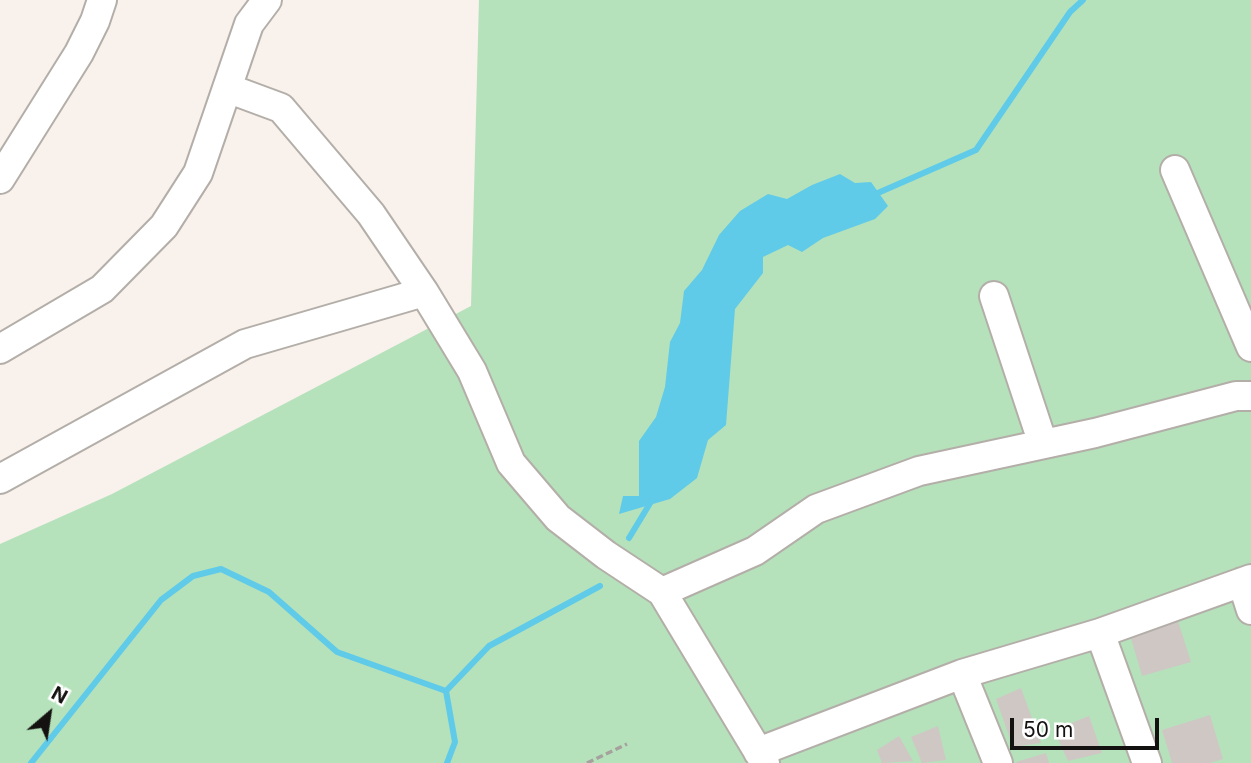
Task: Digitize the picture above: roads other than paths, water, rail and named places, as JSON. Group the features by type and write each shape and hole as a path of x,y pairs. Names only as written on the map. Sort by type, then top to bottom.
{"street":[{"path":"0,179 79,52 102,0"},
{"path":"0,349 102,289 164,226 198,173 249,24 267,0"},
{"path":"227,88 281,108 371,214 424,292 472,371 511,463 558,518 606,555 662,592 761,757 962,674 1100,633 1247,581 1251,610"},
{"path":"1175,170 1251,347"},
{"path":"0,479 245,344 424,292"},
{"path":"993,296 1043,444"},
{"path":"662,592 755,551 816,509 919,471 1043,444 1236,396 1251,396"},
{"path":"1100,633 1147,763"},
{"path":"962,674 998,763"}],"water":[{"path":"840,174 855,183 871,182 888,206 875,219 823,238 802,252 788,245 763,257 763,273 735,309 726,425 708,440 697,478 670,499 619,514 623,496 639,496 639,441 656,417 665,387 670,342 680,323 684,291 702,270 719,235 740,211 768,194 787,199"}],"waterway":[{"path":"871,196 976,150 1070,12 1083,0"},
{"path":"629,538 652,500"},
{"path":"31,763 161,600 193,576 221,569 269,592 337,652 446,691"},
{"path":"446,691 489,646 600,586"},
{"path":"446,691 455,742 447,763"}]}
